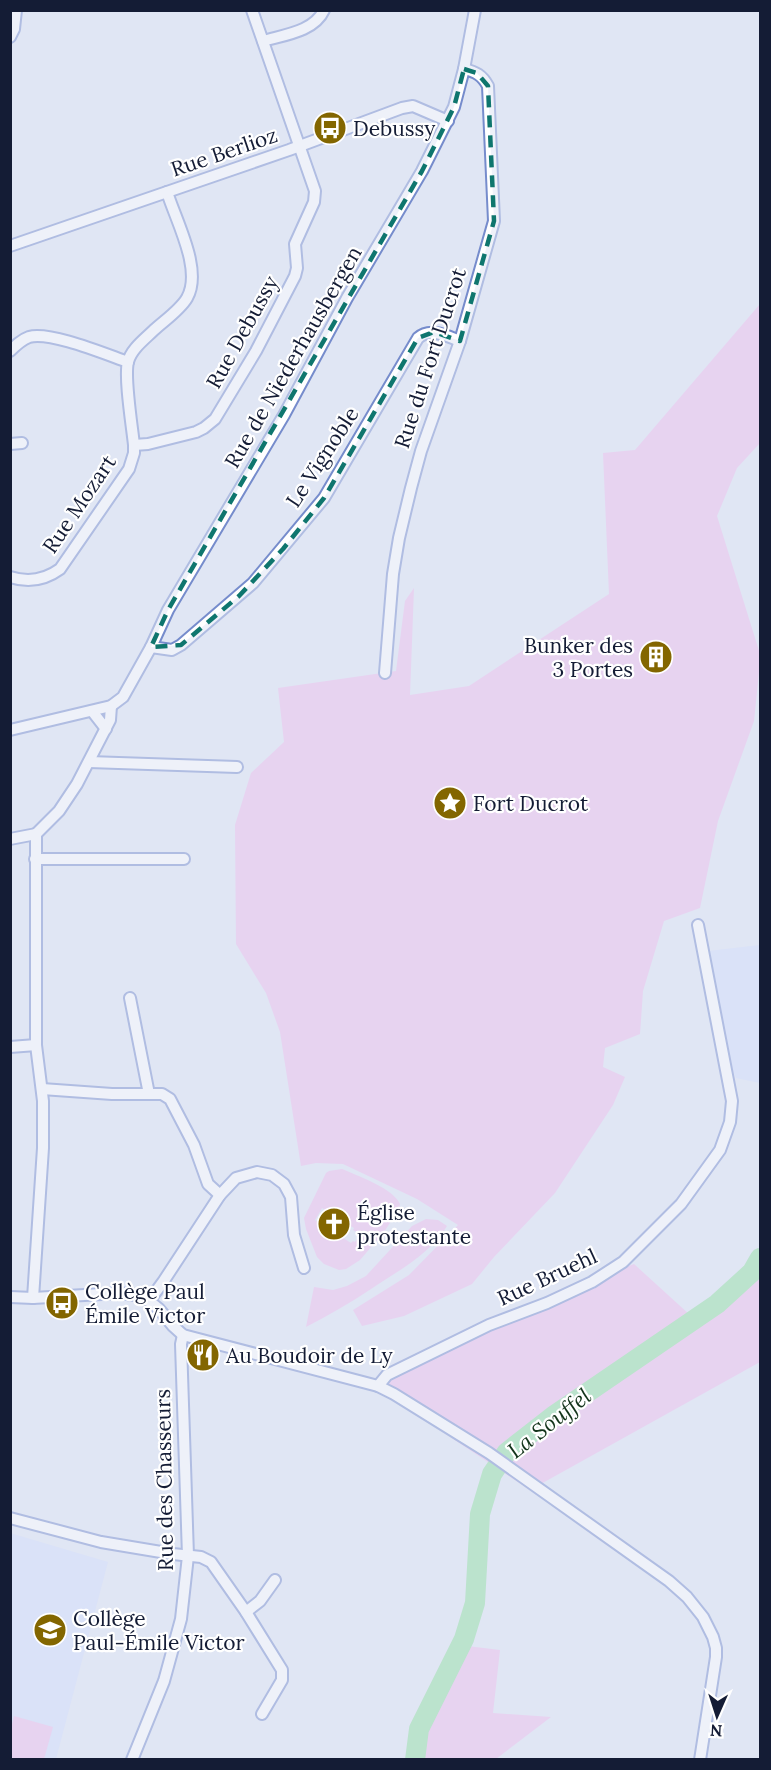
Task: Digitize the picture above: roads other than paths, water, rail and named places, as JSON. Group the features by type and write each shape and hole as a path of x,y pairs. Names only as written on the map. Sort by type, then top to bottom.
{"street":[{"path":"10,37 14,29 16,10"},
{"name":"Rue Debussy","path":"134,445 148,444 196,432 210,424 256,351 296,272 295,244 314,202 315,191 252,10"},
{"path":"263,41 308,27 321,18 324,10"},
{"name":"Rue de Niederhausbergen","path":"111,706 123,697 151,647 168,610 284,415 347,298 422,171 454,107 475,10"},
{"name":"Rue du Fort Ducrot","path":"385,673 392,584 403,518 421,451 460,341 494,221 488,86 484,78 477,73 464,69"},
{"name":"Rue Berlioz","path":"10,246 408,107 420,109 448,121"},
{"path":"134,445 128,362 136,347 184,302 192,284 190,258 167,192"},
{"name":"Le Vignoble","path":"151,647 172,650 181,645 246,590 283,549 324,498 423,333 434,332 460,341"},
{"path":"10,351 27,338 44,336 128,362"},
{"path":"10,444 22,442"},
{"name":"Rue Mozart","path":"10,577 35,580 45,578 60,569 124,478 132,461 134,445"},
{"path":"10,730 111,706 110,720 106,729 77,784 59,811 36,834 10,839"},
{"path":"92,711 106,729"},
{"path":"89,762 237,767"},
{"path":"33,1298 43,1148 43,1101 36,1046 36,834"},
{"path":"35,859 184,859"},
{"name":"Rue Bruehl","path":"378,1386 387,1375 489,1325 592,1282 623,1262 681,1204 720,1150 730,1122 732,1101 698,925"},
{"path":"130,998 149,1094"},
{"path":"10,1047 36,1046"},
{"path":"42,1089 112,1094 162,1094 170,1099 194,1144 208,1184 220,1195"},
{"path":"148,1301 164,1282 220,1195 236,1178 257,1172 272,1175 284,1184 291,1197 294,1235 304,1268"},
{"path":"10,1297 33,1298 119,1293 135,1295 159,1308 183,1335 378,1386 510,1467 669,1581 687,1597 703,1617 713,1637 716,1657 700,1760"},
{"name":"Rue des Chasseurs","path":"132,1760 164,1681 181,1619 188,1556 181,1344 183,1335"},
{"path":"10,1518 101,1542 201,1557 211,1562 282,1670 282,1680 262,1714"},
{"path":"246,1612 260,1602 275,1580"}],"waterway":[{"name":"La Souffel","path":"415,1760 419,1729 464,1639 475,1603 480,1514 492,1474 507,1452 553,1416 717,1304 752,1272 760,1258"}],"place":[{"name":"Debussy","path":"330,128"},
{"name":"Bunker des 3 Portes","path":"656,657"},
{"name":"Fort Ducrot","path":"450,803"},
{"name":"Église protestante","path":"334,1224"},
{"name":"Collège Paul Émile Victor","path":"62,1303"},
{"name":"Au Boudoir de Ly","path":"203,1355"},
{"name":"Collège Paul-Émile Victor","path":"50,1630"}]}
